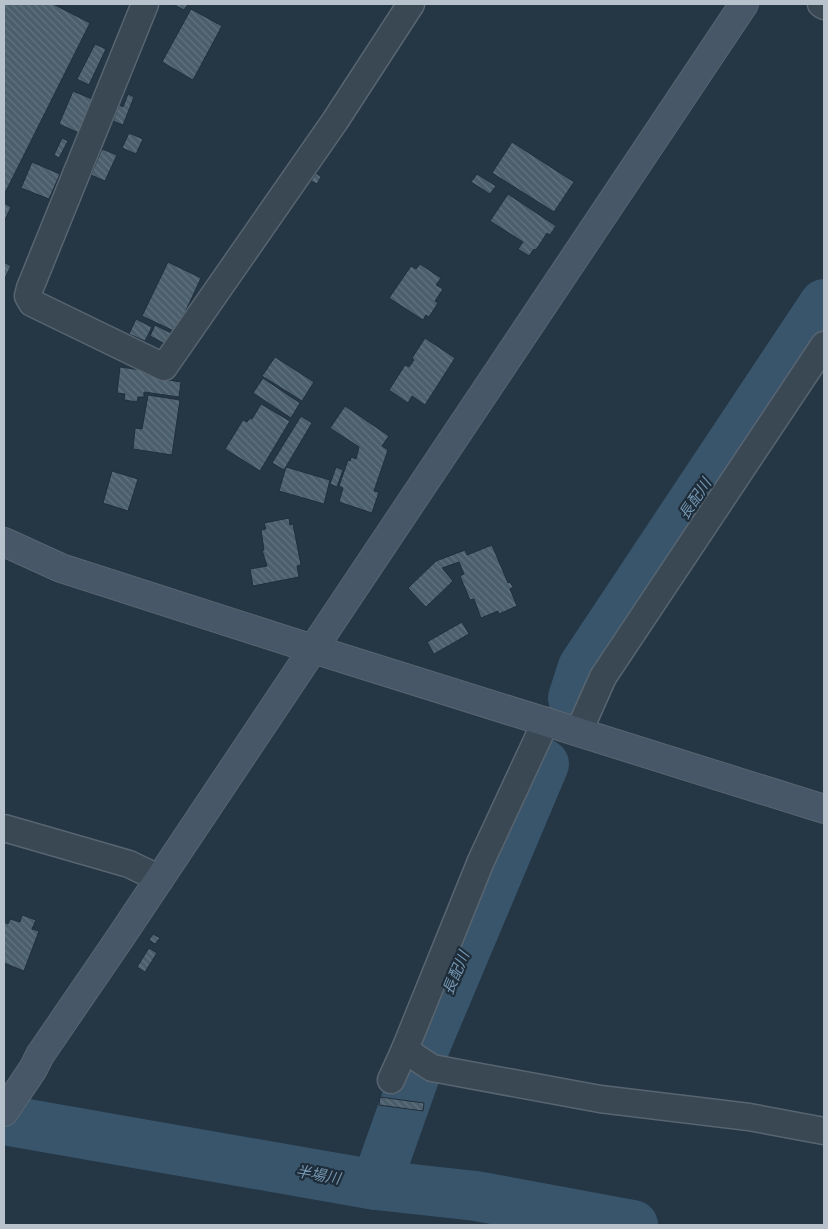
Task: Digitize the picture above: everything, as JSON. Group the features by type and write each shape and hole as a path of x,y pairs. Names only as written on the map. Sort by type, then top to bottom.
{"street":[{"path":"145,4 33,279 28,296 32,303 164,367 335,121 411,4"},
{"path":"4,1112 33,1069 40,1055 160,879 744,4"},
{"path":"579,731 603,677 821,356"},
{"path":"4,542 62,568 313,649 824,809"},
{"path":"391,1080 416,1057 481,862 546,721"},
{"path":"4,828 129,864 160,879"},
{"path":"416,1057 600,1099 749,1117 824,1131"}],"building":[{"path":"4,4 53,4 90,23 4,195"},
{"path":"176,4 188,4 184,10"},
{"path":"191,9 222,26 193,80 162,62"},
{"path":"95,44 106,49 89,85 77,79"},
{"path":"73,91 92,99 79,133 59,124"},
{"path":"128,94 134,97 123,125 113,121 119,105 123,107"},
{"path":"129,133 143,139 136,154 122,148"},
{"path":"62,138 68,141 59,158 54,155"},
{"path":"512,142 574,182 554,212 492,173"},
{"path":"102,149 117,155 105,181 91,175"},
{"path":"32,162 60,174 49,199 21,188"},
{"path":"316,173 321,177 317,184 311,181"},
{"path":"477,174 496,186 490,194 471,182"},
{"path":"508,194 556,226 550,235 547,233 536,250 534,249 529,256 518,249 523,242 490,221"},
{"path":"4,203 11,207 4,222"},
{"path":"4,262 11,266 4,280"},
{"path":"168,262 201,278 176,332 142,316"},
{"path":"420,264 441,278 436,285 443,289 435,301 438,303 429,317 426,315 423,320 389,298 411,266 416,269"},
{"path":"136,319 152,327 145,341 129,334"},
{"path":"155,325 173,334 167,345 150,336"},
{"path":"425,338 455,358 425,405 412,396 408,403 389,390 405,365 409,367 414,360 412,358"},
{"path":"275,357 314,382 302,401 262,376"},
{"path":"120,367 157,372 156,378 181,382 179,397 144,392 144,397 138,397 137,402 124,400 125,394 117,393"},
{"path":"263,378 300,403 291,418 253,393"},
{"path":"148,395 180,400 172,455 133,449 135,428 142,429"},
{"path":"261,404 290,421 260,471 225,449 243,420 247,422 250,418 252,419"},
{"path":"345,406 389,436 382,446 388,450 374,491 379,492 372,513 339,502 343,488 339,486 348,460 350,461 351,457 356,459 359,447 330,428"},
{"path":"301,416 312,423 284,470 272,463"},
{"path":"286,467 330,480 324,504 279,491"},
{"path":"336,467 343,470 337,487 330,484"},
{"path":"112,471 138,479 128,511 103,503"},
{"path":"289,518 290,525 293,524 301,565 297,566 299,577 253,586 250,569 267,566 262,550 264,550 261,530 266,529 264,523"},
{"path":"492,545 508,583 510,582 513,587 510,589 517,606 499,614 498,611 481,618 474,599 470,600 460,576 464,574 459,562 442,568 453,581 426,607 408,588 436,561 465,550 467,555"},
{"path":"462,622 469,634 434,654 427,642"},
{"path":"22,915 36,920 32,929 39,931 24,971 4,963 4,922 8,924 10,919 20,922"},
{"path":"153,934 160,938 155,944 149,940"},
{"path":"149,948 157,953 145,972 137,967"},
{"path":"380,1097 424,1103 423,1111 379,1105"}],"waterway":[{"name":"長配川","path":"573,698 583,667 824,304"},
{"name":"長配川","path":"376,1185 426,1044 544,764"},
{"name":"半場川","path":"4,1120 376,1185 476,1196 633,1225"}]}
